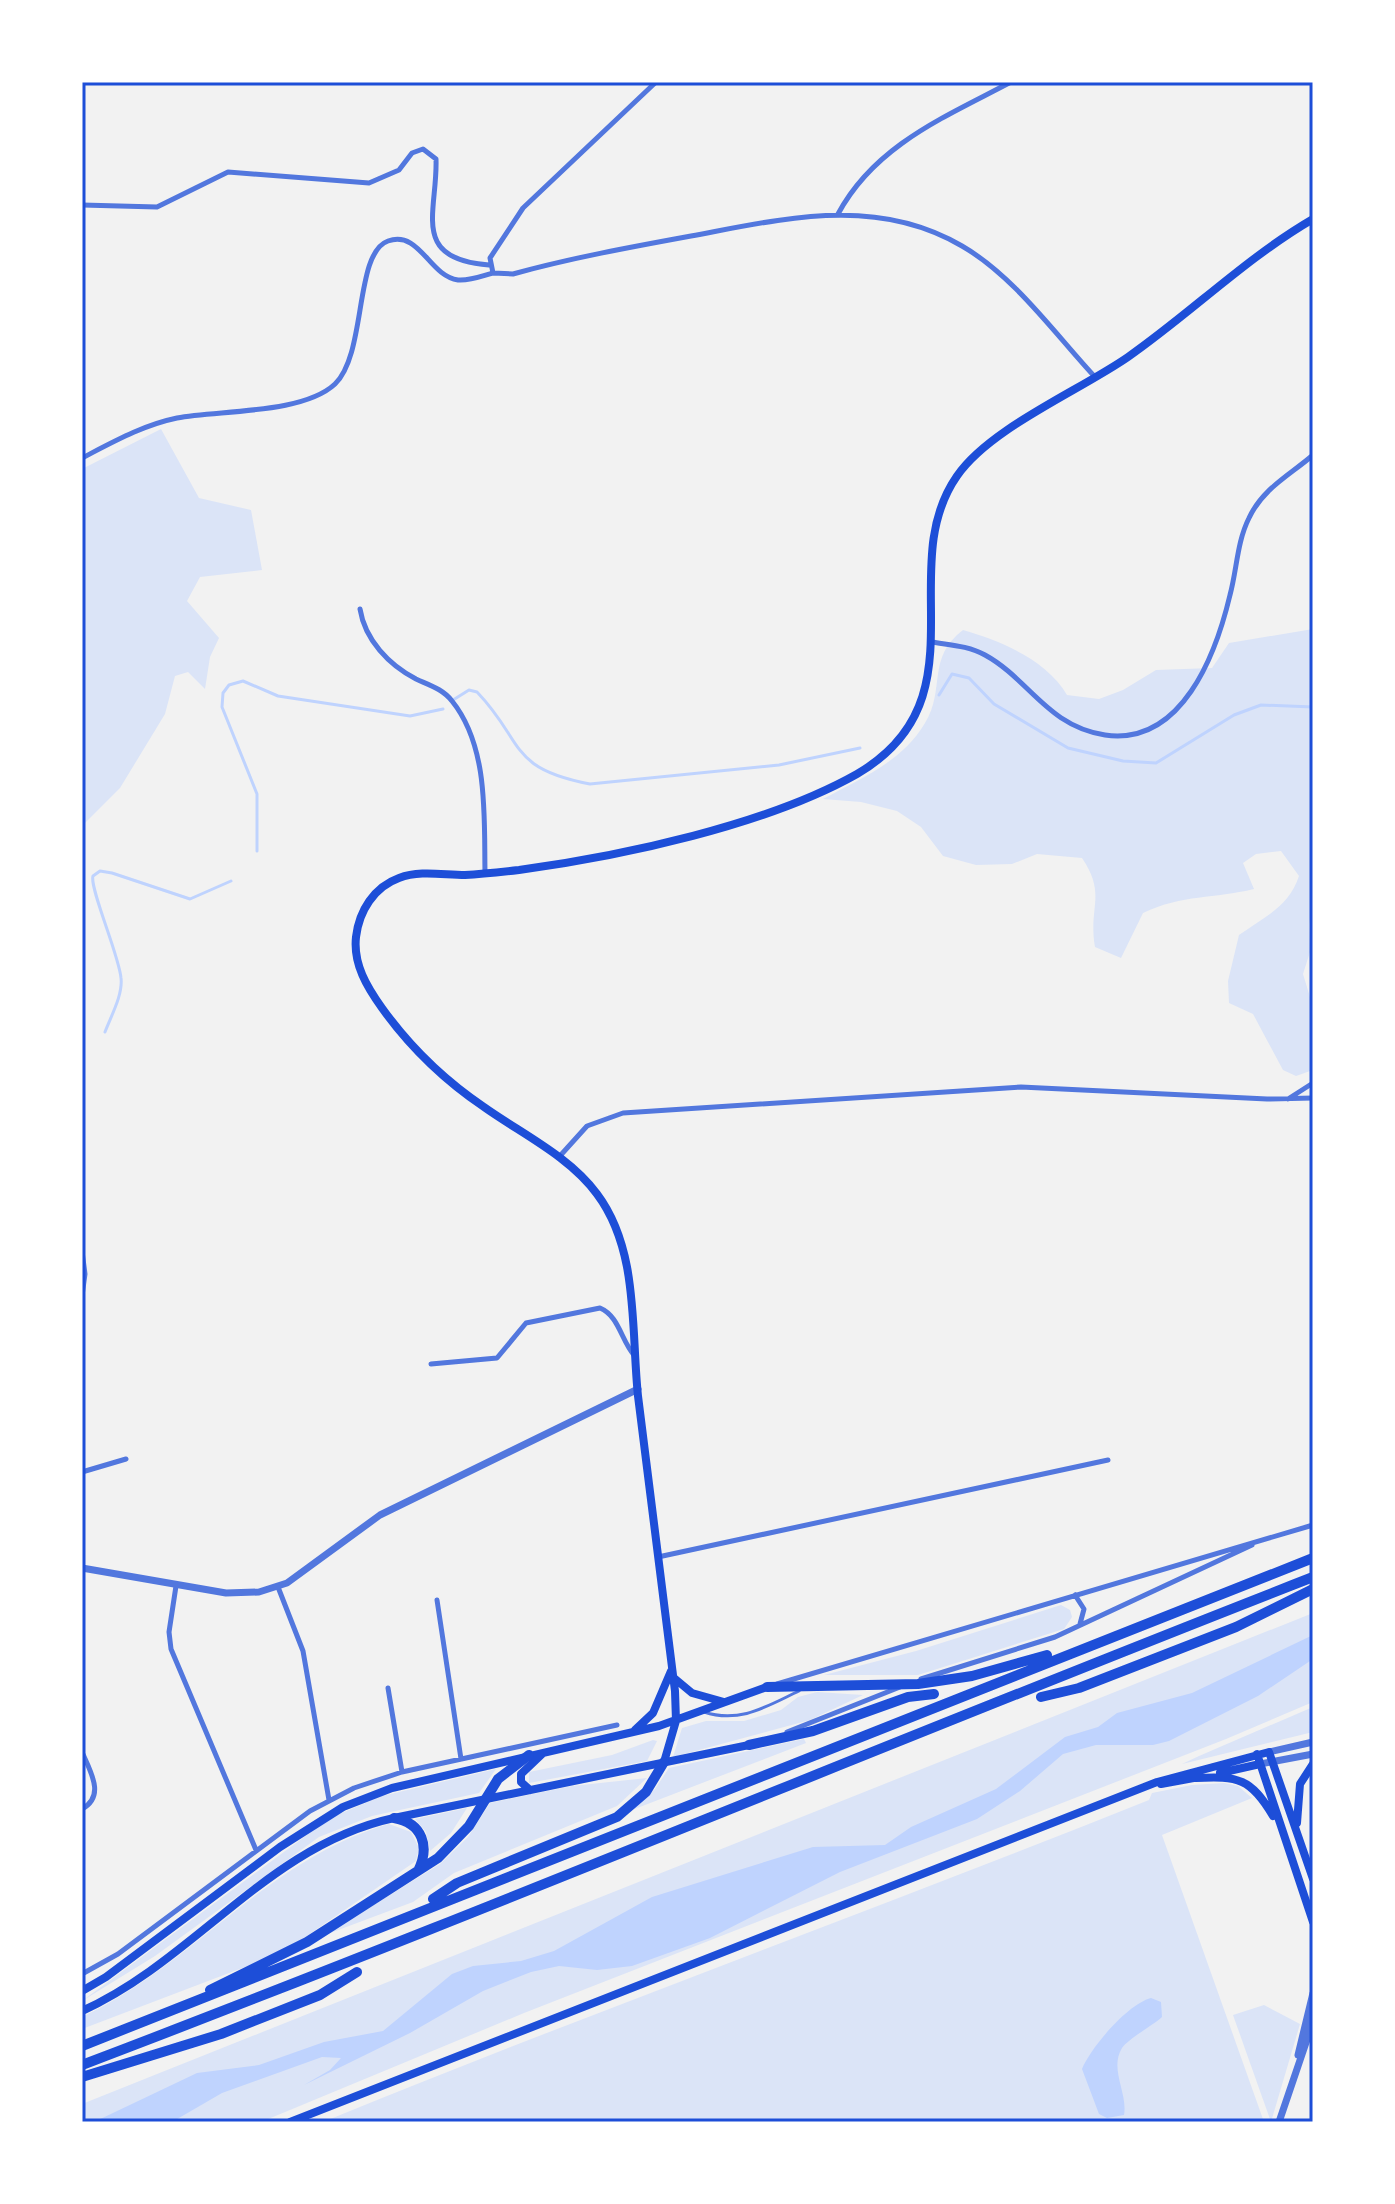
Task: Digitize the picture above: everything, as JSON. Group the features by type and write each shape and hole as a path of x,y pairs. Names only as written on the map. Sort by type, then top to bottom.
{"highway":[{"path":"82,2046 1069,1652 1313,1558"},
{"path":"82,2065 280,1990 979,1707 1313,1577"},
{"path":"1041,1697 1079,1688 1224,1632 1313,1589"},
{"path":"767,1687 895,1685 960,1678 1069,1652"},
{"path":"749,1745 813,1731 908,1697 934,1694"},
{"path":"140,2024 307,1942 417,1873 457,1841 505,1772 529,1755"},
{"path":"433,1899 457,1883 617,1817 646,1792 664,1762"},
{"path":"394,1818 411,1824 421,1836 424,1856 417,1873"},
{"path":"82,2077 221,2034 320,1995 357,1972"}],"main road":[{"path":"664,1762 676,1721 674,1678 638,1389 626,1264 615,1225 594,1190 558,1158 470,1098 423,1057 374,996 357,959 361,918 369,901 383,886 417,874 485,873 572,861 718,827 791,803 850,777 885,753 911,721 926,685 932,642 935,530 953,481 986,446 1096,378 1167,328 1252,259 1313,219"},
{"path":"630,1733 653,1713 672,1667"},
{"path":"674,1678 692,1693 725,1702"},
{"path":"82,1991 327,1815 378,1792 676,1721 767,1687"},
{"path":"82,2011 122,1989 289,1863 347,1832 394,1818 749,1745"},
{"path":"530,1790 521,1782 521,1774 546,1751"},
{"path":"290,2122 1177,1774 1257,1754 1269,1752 1313,1879"},
{"path":"1257,1754 1313,1922"},
{"path":"1149,1787 1260,1764"},
{"path":"1299,1839 1296,1799 1303,1777 1313,1764"},
{"path":"1196,1778 1228,1777 1249,1785 1262,1796 1283,1834"}],"street":[{"path":"489,265 500,241 523,208 656,82"},
{"path":"838,214 860,180 894,148 1011,82"},
{"path":"82,205 157,207 228,172 369,183 399,170 412,153 423,149 436,159 430,215 436,238 462,263 489,265"},
{"path":"82,458 160,423 297,403 324,392 348,366 369,258 386,242 403,240 413,244 448,277 460,280 493,273 513,274 782,218 838,214 917,226 964,247 997,271 1096,378"},
{"path":"489,265 493,273"},
{"path":"932,642 984,654 1047,708 1084,728 1117,736 1135,734 1152,727 1178,709 1188,697 1207,660 1227,609 1242,533 1252,511 1274,484 1313,455"},
{"path":"360,609 371,637 382,654 406,673 447,696 466,723 480,777 485,873"},
{"path":"1287,1099 1313,1083"},
{"path":"558,1158 587,1126 623,1113 1021,1087 1313,1098"},
{"path":"82,1251 85,1274 82,1296"},
{"path":"431,1364 486,1361 507,1350 526,1323 600,1308 614,1318 624,1343 636,1357"},
{"path":"82,1568 176,1586 239,1594 278,1587 305,1573 380,1515 638,1389"},
{"path":"82,1472 126,1459"},
{"path":"658,1557 1108,1460"},
{"path":"767,1687 1313,1525"},
{"path":"749,1745 926,1677 1077,1628 1197,1568 1271,1537"},
{"path":"176,1586 169,1632 171,1649 256,1850"},
{"path":"278,1587 303,1651 329,1800"},
{"path":"1074,1594 1082,1601 1084,1613 1077,1628"},
{"path":"437,1600 461,1759"},
{"path":"388,1688 402,1772"},
{"path":"82,1974 118,1954 256,1850 329,1800 402,1772 617,1725"},
{"path":"1269,1752 1313,1742"},
{"path":"82,1752 96,1789 92,1802 82,1809"},
{"path":"1260,1764 1313,1754"},
{"path":"1297,2065 1306,2010 1313,1993"},
{"path":"1279,2122 1313,2022"}],"lane":[{"path":"702,1712 721,1716 743,1715 813,1685"}],"shaded area":[{"path":"161,429 199,498 251,510 262,570 200,577 187,601 219,638 210,657 205,689 188,672 175,676 165,714 120,788 84,824 82,469"},
{"path":"1313,629 1313,896 1309,925 1310,952 1303,974 1313,1007 1313,1070 1296,1076 1283,1070 1253,1014 1229,1003 1228,981 1239,935 1282,904 1299,876 1281,851 1256,854 1243,863 1254,889 1185,900 1143,913 1121,958 1095,947 1094,882 1082,858 1037,854 1012,864 976,865 943,856 921,827 897,811 861,802 823,799 879,768 916,737 935,698 944,652 963,630 1007,646 1035,662 1067,695 1099,699 1123,690 1156,670 1212,668 1229,643"},
{"path":"1061,1605 1070,1610 1072,1617 1064,1629 918,1675 824,1675 916,1651"},
{"path":"1313,1613 1313,1702 1226,1739 524,2013 261,2122 82,2122 82,2104"},
{"path":"817,1692 863,1695 810,1720 673,1757 682,1728 706,1721 744,1721 781,1710 798,1697"},
{"path":"1313,1707 1313,1732 1182,1764 1199,1756"},
{"path":"804,1739 806,1743 632,1810 655,1789 669,1768"},
{"path":"657,1741 647,1761 529,1783 529,1772 612,1755"},
{"path":"496,1769 479,1793 372,1816 319,1837 155,1956 82,2001 330,1818 382,1796"},
{"path":"647,1778 617,1806 454,1873 413,1902 325,1935 440,1864 468,1837 490,1803 572,1786"},
{"path":"1224,1783 1238,1786 1252,1798 1162,1835 1264,2122 323,2122 1149,1800 1152,1793 1192,1785"},
{"path":"467,1808 451,1833 430,1851 426,1832 415,1819"},
{"path":"389,1824 411,1832 419,1848 416,1861 298,1942 263,1960 82,2029 82,2017 160,1970 268,1886 346,1840"},
{"path":"1264,2005 1300,2024 1271,2122 1233,2015"}],"water":[{"path":"1313,1635 1313,1659 1258,1696 1169,1741 1153,1745 1096,1745 1063,1754 1020,1791 977,1819 840,1872 710,1938 632,1966 597,1970 559,1966 531,1972 483,1991 410,2033 304,2085 330,2070 341,2058 322,2057 222,2093 172,2122 94,2122 197,2073 259,2065 324,2042 383,2031 452,1974 473,1966 521,1961 554,1951 652,1897 813,1847 885,1845 911,1827 996,1789 1065,1737 1098,1727 1117,1713 1192,1693"},
{"path":"1151,1998 1161,2002 1162,2017 1122,2048 1117,2064 1124,2115 1107,2118 1099,2114 1082,2069 1093,2049 1111,2028 1132,2009"}],"waterway":[{"path":"939,695 952,674 969,678 994,704 1068,748 1123,761 1156,763 1234,715 1261,705 1313,707"},
{"path":"257,851 257,794 222,707 223,693 229,685 243,681 278,696 410,716 443,709"},
{"path":"453,700 469,690 477,692 530,761 563,778 590,784 779,765 860,748"},
{"path":"105,1032 118,998 121,978 95,893 93,876 100,871 112,873 190,899 231,881"}]}
